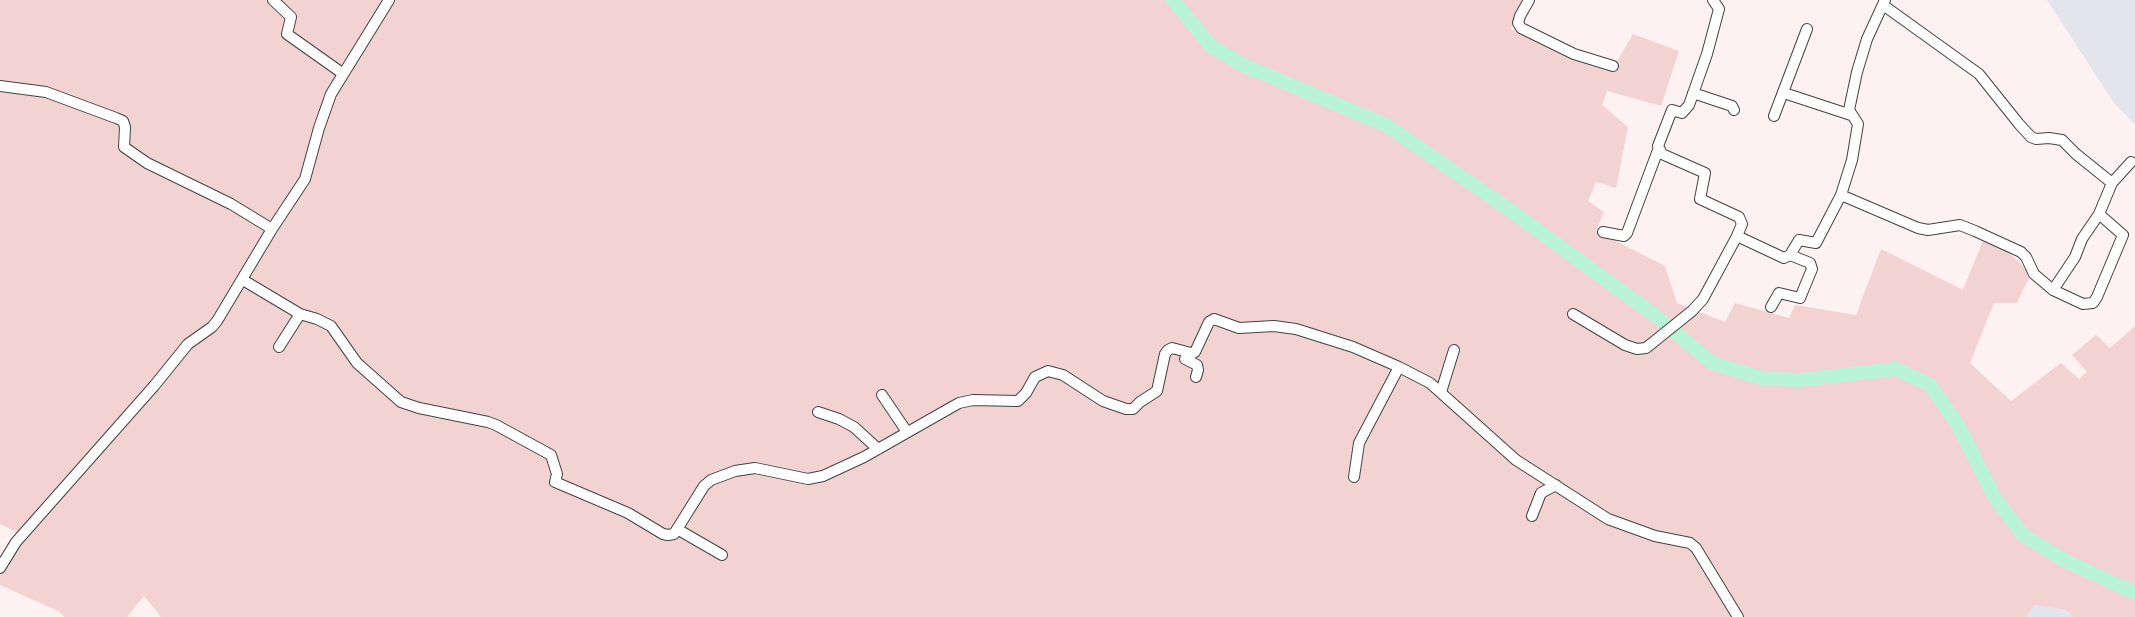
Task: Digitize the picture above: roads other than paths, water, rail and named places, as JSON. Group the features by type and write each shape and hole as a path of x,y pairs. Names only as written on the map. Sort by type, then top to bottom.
{"street":[{"path":"273,0 291,18 287,34 342,73"},
{"path":"0,568 16,542 154,386 188,344 212,327 217,321 272,229 305,179 324,109 342,73 389,0"},
{"path":"1529,0 1518,22 1521,28 1574,54 1613,66"},
{"path":"1603,232 1624,236 1627,233 1672,110 1682,113 1686,110 1707,54 1719,9 1714,0"},
{"path":"1737,236 1784,258 1790,255 1799,240 1816,243 1841,196 1852,160 1858,124 1849,110 1857,72 1867,39 1884,3 1979,74 2031,137 2036,139 2062,140 2112,183"},
{"path":"1774,116 1807,30"},
{"path":"0,86 46,92 116,118 125,126 124,147 147,163 231,204 272,229"},
{"path":"1693,93 1732,106 1734,110"},
{"path":"1784,93 1851,115"},
{"path":"1573,314 1625,345 1636,349 1646,348 1681,320 1703,299 1737,236 1742,224 1739,217 1700,199 1705,173 1662,154 1658,150"},
{"path":"2053,290 2075,257 2082,240 2099,214 2112,183 2131,162"},
{"path":"1841,196 1918,228 1928,230 1960,225 1975,231 2021,252 2026,257 2034,274 2053,290 2079,304 2093,303 2097,297 2123,235 2120,230 2099,214"},
{"path":"1771,307 1779,293 1800,298 1812,269 1810,263 1790,255"},
{"path":"243,280 300,314 331,326 357,363 401,402 419,408 496,425 551,455 557,474 554,482 628,513 662,534 674,534 704,486 722,475 745,468 755,468 808,479 816,478 864,457 966,400 1018,401 1026,394 1035,377 1048,371 1063,375 1103,401 1122,408 1133,409 1157,391 1165,354 1168,350 1172,348 1193,353"},
{"path":"279,347 300,314"},
{"path":"1196,378 1197,365 1185,359 1193,353 1209,322 1214,319 1239,328 1274,326 1296,329 1353,348 1399,367 1430,383 1516,460 1608,519 1655,536 1690,544 1696,548 1738,617"},
{"path":"1441,392 1454,350"},
{"path":"1354,477 1359,443 1399,367"},
{"path":"882,395 908,432"},
{"path":"818,412 838,418 854,427 878,449"},
{"path":"1532,516 1541,493 1556,485"},
{"path":"677,529 722,555"}],"waterway":[{"path":"1173,0 1211,46 1243,65 1386,125 1507,208 1657,317 1712,363 1762,378 1799,380 1896,369 1930,385 1958,425 1995,498 2024,536 2066,561 2135,593"}]}
